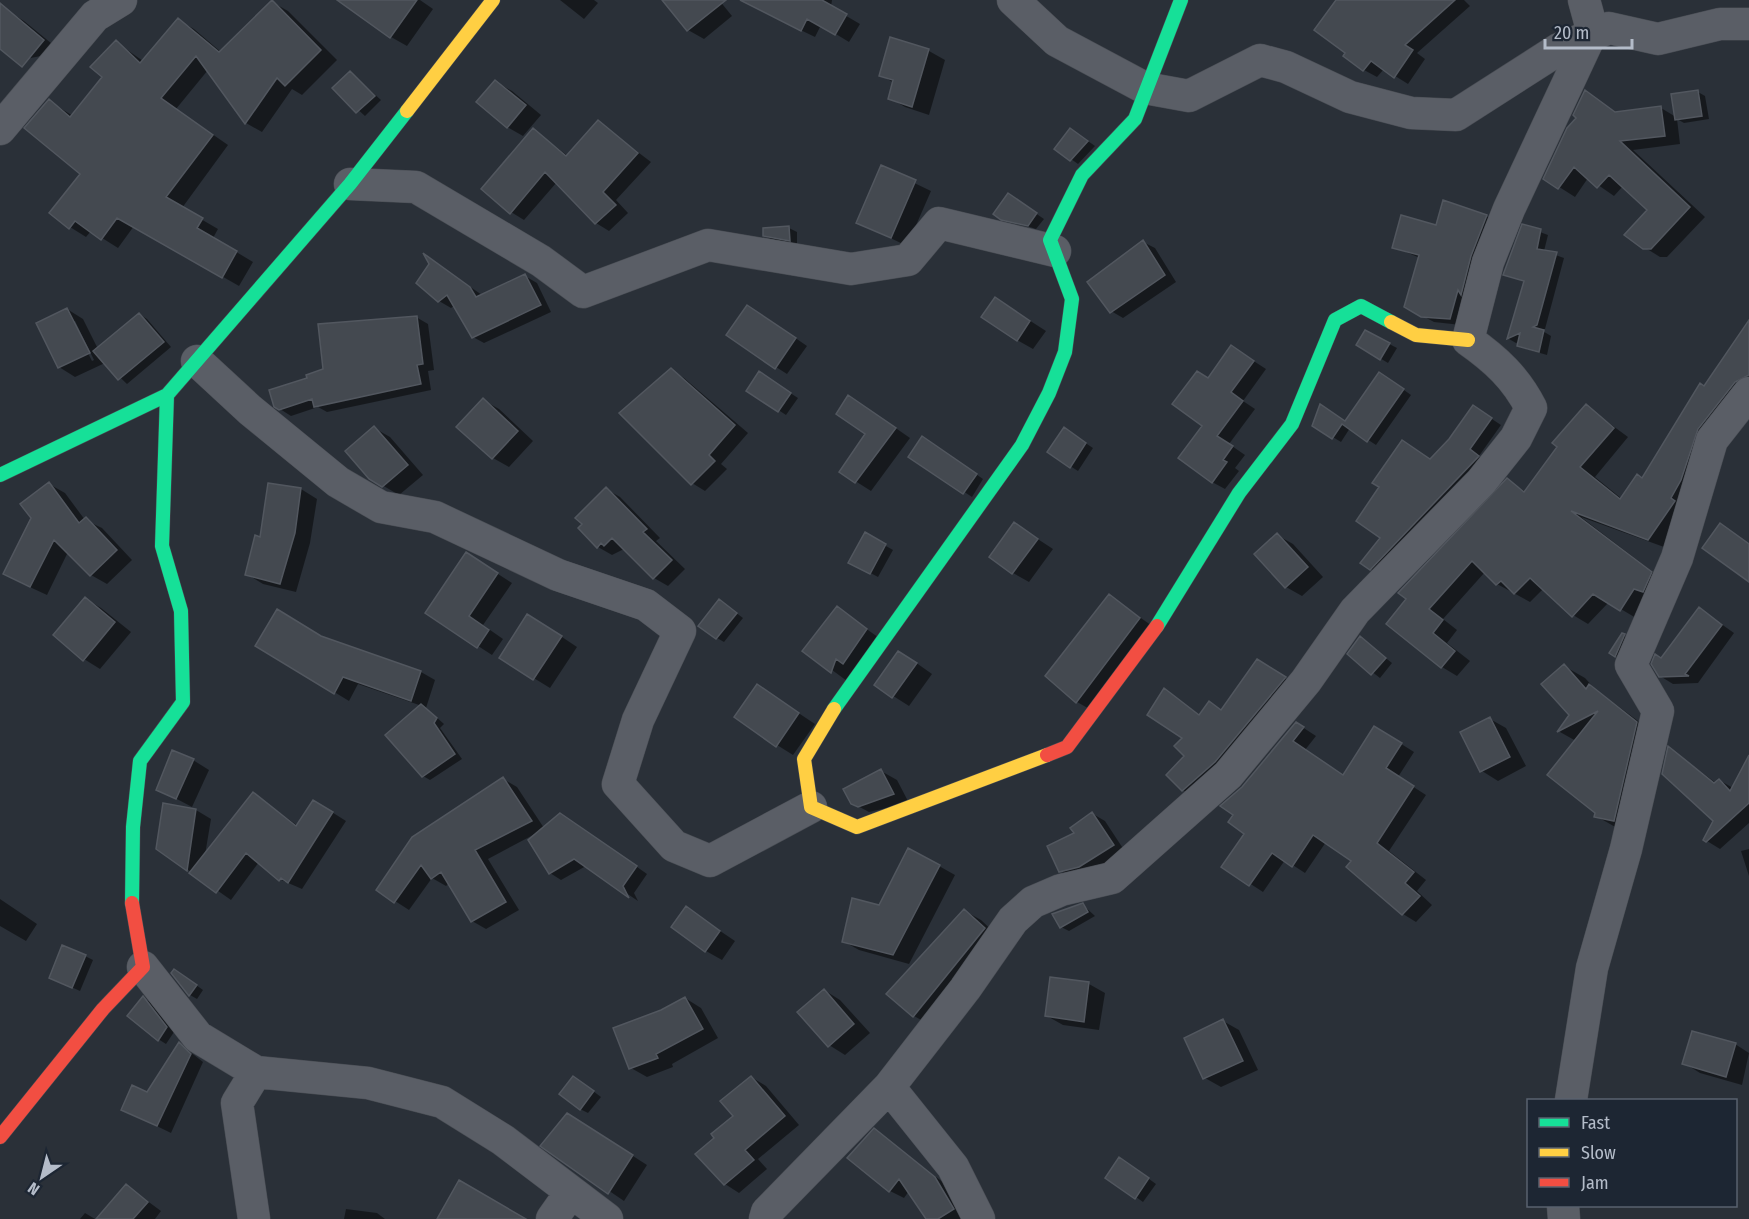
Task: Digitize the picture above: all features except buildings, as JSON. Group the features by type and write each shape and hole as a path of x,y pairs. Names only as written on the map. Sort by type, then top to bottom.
{"street":[{"path":"0,129 95,16 121,0"},
{"path":"0,475 167,395 350,184 493,0"},
{"path":"1013,0 1057,41 1145,88 1189,96 1260,60 1286,67 1350,97 1411,113 1456,115 1559,49 1609,28 1658,39 1720,24 1749,24"},
{"path":"811,807 804,759 823,724 1022,445 1049,393 1065,352 1072,299 1050,240 1082,175 1135,119 1145,88 1181,0"},
{"path":"1468,340 1488,262 1509,209 1590,36 1590,22 1584,0"},
{"path":"350,184 416,187 541,261 583,292 708,245 850,269 908,260 939,223 1054,251"},
{"path":"765,1219 767,1212 889,1087 965,989 1013,920 1033,902 1061,890 1112,878 1228,775 1306,681 1355,610 1481,482 1516,438 1531,408 1521,387 1495,359 1468,340 1416,334 1361,306 1335,320 1292,424 1239,493 1151,635 1067,747 955,792 857,826 811,807"},
{"path":"197,361 250,410 338,482 381,507 435,517 558,575 646,605 680,631 638,720 618,784 674,846 710,861 811,807"},
{"path":"1571,1099 1592,968 1626,849 1658,711 1631,665 1677,558 1712,440 1749,393"},
{"path":"167,395 162,546 181,611 183,702 140,761 133,827 132,910 143,967 198,1037 256,1072 368,1083 442,1102 503,1140 607,1219"},
{"path":"0,1137 103,1009 143,967"},
{"path":"254,1219 237,1103 256,1072"},
{"path":"889,1087 953,1167 979,1219"},
{"path":"552,1219 571,1192"}],"traffic: fast":[{"path":"834,709 1022,445 1049,393 1065,352 1072,299 1050,240 1082,175 1135,119 1181,0"},
{"path":"0,475 167,395 350,184 407,111"},
{"path":"1157,626 1239,493 1292,424 1335,320 1361,306 1391,322"},
{"path":"132,903 133,827 140,761 183,702 181,611 162,546 167,395"}],"traffic: slow":[{"path":"407,111 493,0"},
{"path":"1391,322 1416,335 1468,340"},
{"path":"834,709 804,759 811,807 857,827 1047,755"}],"traffic: jam":[{"path":"1047,755 1067,747 1157,626"},
{"path":"0,1137 103,1009 143,967 132,903"}]}
